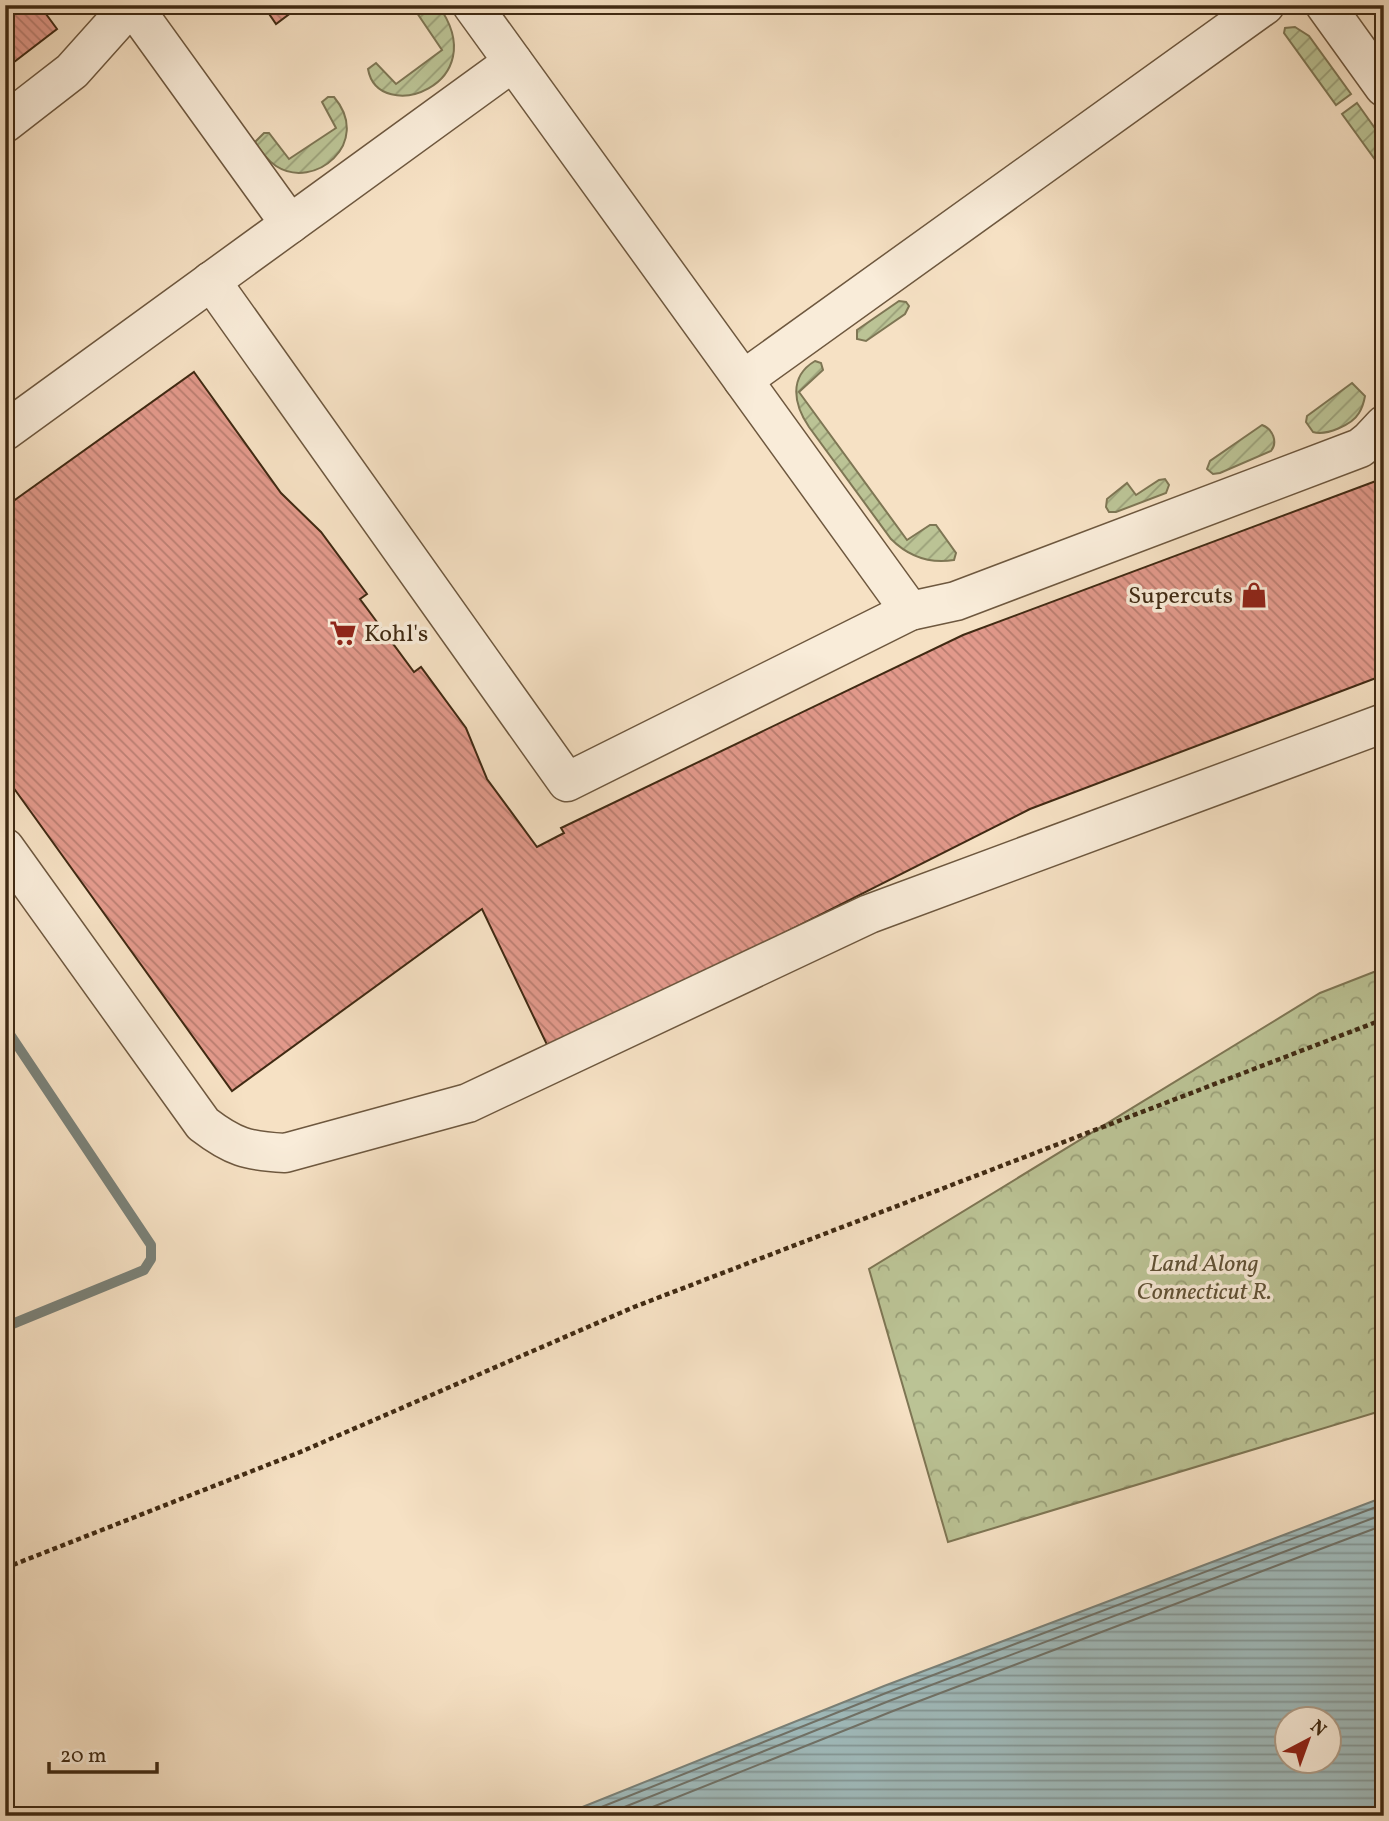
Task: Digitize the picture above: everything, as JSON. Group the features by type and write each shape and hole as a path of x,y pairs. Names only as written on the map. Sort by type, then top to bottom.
{"lane":[{"path":"5,123 72,71 131,5 290,224"},
{"path":"472,5 909,611"},
{"path":"743,380 1265,5"},
{"path":"1325,5 1384,87"},
{"path":"5,431 513,62"},
{"path":"211,281 567,782 909,611 956,601 1360,448 1384,425"},
{"path":"5,848 203,1124 225,1141 254,1152 285,1153 468,1103 869,914 1384,723"}],"path":[{"path":"5,1568 298,1453 634,1307 1384,1019"}],"green space":[{"path":"417,5 438,5 452,33 453,57 444,75 428,88 410,95 391,94 376,86 368,69 376,63 396,84 442,50 417,13"},
{"path":"1295,27 1309,36 1351,94 1336,105 1284,33 1285,28"},
{"path":"328,97 334,97 344,114 347,131 343,146 334,158 307,172 291,172 273,164 255,142 264,133 269,133 289,159 336,128 322,102"},
{"path":"1357,103 1384,141 1384,172 1342,114"},
{"path":"899,301 906,302 909,306 905,314 866,341 857,339 857,330"},
{"path":"815,361 821,363 823,370 799,392 907,540 930,525 936,525 956,553 954,560 920,558 891,539 809,427 800,410 796,392 801,375"},
{"path":"1352,383 1365,396 1356,417 1331,431 1313,432 1306,422 1307,416"},
{"path":"1262,425 1269,429 1273,436 1271,451 1220,473 1213,474 1207,469 1210,461"},
{"path":"1165,479 1169,485 1166,493 1116,512 1109,512 1106,507 1107,499 1127,483 1136,495"},
{"name":"Land Along Connecticut R.","path":"1384,968 1384,1410 948,1542 869,1269 1320,993"}],"water":[{"path":"1384,1497 1384,1816 560,1816 884,1686"}],"building":[{"path":"5,5 57,5 46,14 57,29 5,69"},
{"path":"263,5 293,5 296,9 276,24"},
{"path":"194,372 281,493 321,532 367,594 360,599 414,672 421,667 466,728 487,779 537,847 564,833 561,828 963,635 1384,478 1384,675 1030,809 550,1051 482,909 232,1091 5,776 5,507"}],"waterway":[{"path":"5,1027 151,1245 151,1259 144,1270 5,1327"}],"place":[{"name":"Supercuts","path":"1254,595"},
{"name":"Kohl's","path":"343,633"}]}
